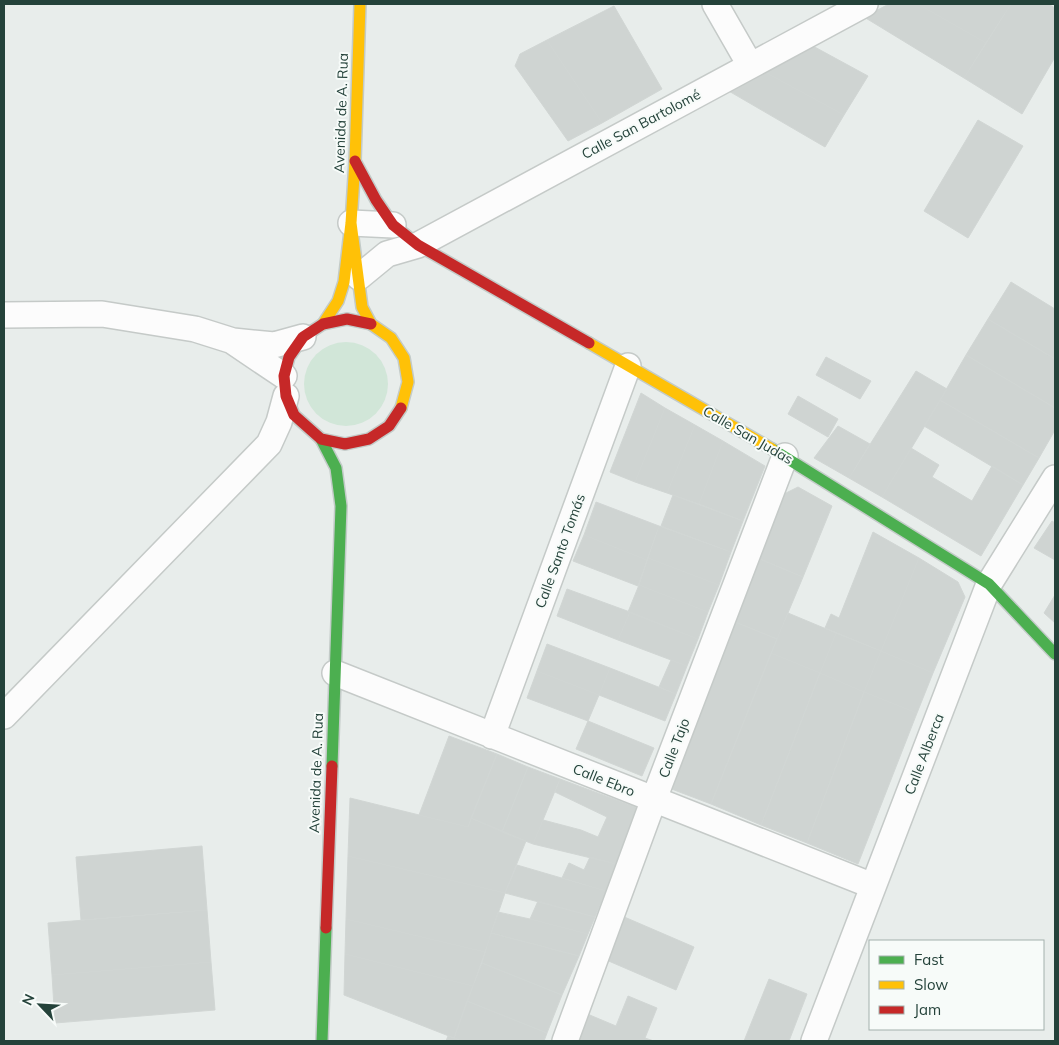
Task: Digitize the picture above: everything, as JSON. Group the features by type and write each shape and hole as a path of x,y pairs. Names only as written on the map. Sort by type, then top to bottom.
{"street":[{"name":"Avenida de A. Rua","path":"313,330 338,301 344,282 351,223 355,161 360,4"},
{"path":"715,4 750,65"},
{"name":"Calle San Bartolomé","path":"418,245 865,4"},
{"name":"Calle San Judas","path":"355,161 376,200 393,225 418,245 785,456 989,584 1055,654"},
{"name":"Avenida de A. Rua","path":"351,223 362,307 371,324"},
{"path":"351,223 393,225"},
{"path":"359,277 387,254 418,245"},
{"path":"4,315 102,314 195,328 233,341 274,345 347,319 371,324 391,338 404,358 408,382 403,406 389,426 369,439 345,444 317,435 294,415 285,386 233,341"},
{"path":"4,716 269,444 279,422 289,356 313,330"},
{"name":"Calle Santo Tomás","path":"492,736 628,366"},
{"name":"Avenida de A. Rua","path":"317,435 336,468 341,506 322,1041"},
{"path":"269,444 317,435"},
{"path":"360,456 369,439"},
{"name":"Calle Tajo","path":"565,1041 654,799 785,456"},
{"name":"Calle Alberca","path":"814,1041 989,584 1055,478"},
{"name":"Avenida de A. Rua","path":"341,506 349,480"},
{"name":"Calle Ebro","path":"335,673 873,886"}],"green space":[{"path":"346,342 369,349 381,361 388,384 381,407 369,419 346,426 323,419 311,407 304,384 311,361 323,349"}],"building":[{"path":"889,4 918,4 986,43 964,78 864,17"},
{"path":"918,4 1011,4 986,43"},
{"path":"1011,4 1048,4 1055,8 1055,57 1022,114 964,78"},
{"path":"614,6 662,89 602,123 547,40"},
{"path":"547,40 602,123 568,141 515,66 520,54"},
{"path":"811,45 868,76 844,115 763,71"},
{"path":"763,71 844,115 825,147 727,90"},
{"path":"978,120 1023,146 968,238 924,211"},
{"path":"1011,282 1055,309 1055,359 988,319"},
{"path":"988,319 1055,359 1055,408 966,355"},
{"path":"966,355 1055,408 1055,430 1039,458 940,400"},
{"path":"826,357 871,381 860,399 816,375"},
{"path":"916,371 947,389 882,497 849,478"},
{"path":"641,393 665,408 635,482 610,472"},
{"path":"798,396 838,419 828,437 788,414"},
{"path":"940,400 1039,458 1023,485 924,426"},
{"path":"665,408 695,425 667,493 635,482"},
{"path":"695,425 723,441 699,504 667,493"},
{"path":"838,426 870,444 849,478 814,458"},
{"path":"723,441 765,466 743,521 699,504"},
{"path":"911,448 939,465 932,477 972,501 992,466 1023,485 981,556 882,497"},
{"path":"798,487 832,506 803,577 760,559 784,494"},
{"path":"673,495 743,521 731,552 661,526"},
{"path":"596,502 659,526 647,560 584,535"},
{"path":"1052,521 1055,523 1055,560 1034,548"},
{"path":"659,526 731,552 719,585 648,558"},
{"path":"873,532 919,558 881,651 825,628 831,614 839,618"},
{"path":"584,535 647,560 638,586 573,561"},
{"path":"648,558 719,585 708,612 639,585"},
{"path":"919,558 958,582 965,597 933,673 881,651"},
{"path":"760,559 803,577 777,639 735,622"},
{"path":"639,585 708,612 698,639 628,612"},
{"path":"567,589 630,612 618,640 557,616"},
{"path":"1055,595 1055,623 1044,613"},
{"path":"630,612 698,639 687,666 618,640"},
{"path":"788,613 836,633 820,673 771,653"},
{"path":"735,622 777,639 711,804 669,788"},
{"path":"836,633 881,651 864,692 820,673"},
{"path":"547,644 610,668 599,695 537,671"},
{"path":"881,651 933,673 917,713 864,692"},
{"path":"771,653 820,673 761,825 711,804"},
{"path":"671,660 687,666 676,694 659,687"},
{"path":"610,668 676,694 665,721 599,695"},
{"path":"537,671 599,695 588,721 527,698"},
{"path":"820,673 864,692 807,843 761,825"},
{"path":"864,692 917,713 858,864 807,843"},
{"path":"588,721 654,748 642,776 576,749"},
{"path":"449,736 497,754 468,827 419,815"},
{"path":"497,754 528,767 502,832 471,818"},
{"path":"528,767 560,779 533,844 502,832"},
{"path":"560,779 638,808 616,864 533,844 543,820 581,830 598,837 607,817 555,792"},
{"path":"350,798 468,827 471,818 526,841 505,893 348,856"},
{"path":"202,846 207,910 81,920 76,857"},
{"path":"348,856 505,893 485,952 346,919"},
{"path":"590,857 616,864 606,891 562,878 569,863 584,870"},
{"path":"517,865 606,891 595,917 505,893"},
{"path":"538,901 595,917 588,934 530,919"},
{"path":"207,910 211,962 52,975 48,923"},
{"path":"498,912 588,934 579,956 491,933"},
{"path":"622,916 694,947 676,990 604,959"},
{"path":"346,919 485,952 473,986 345,954"},
{"path":"491,933 579,956 562,995 482,963"},
{"path":"345,954 473,986 454,1038 344,995"},
{"path":"211,962 215,1010 55,1023 52,975"},
{"path":"482,963 562,995 547,1033 467,1001"},
{"path":"769,979 807,994 789,1041 744,1041"},
{"path":"628,996 657,1008 645,1038 654,1041 573,1041 585,1013 616,1026"},
{"path":"467,1001 547,1033 544,1041 462,1041 454,1038"},
{"path":"448,1036 454,1038 462,1041 446,1041"}],"traffic: fast":[{"path":"321,439 336,468 341,506 332,766"},
{"path":"772,449 989,584 1055,654"},
{"path":"322,1041 326,928"}],"traffic: slow":[{"path":"323,324 338,301 344,282 351,223 360,4"},
{"path":"351,223 362,307 371,324 391,338 404,358 408,382 401,408"},
{"path":"589,343 772,449"}],"traffic: jam":[{"path":"355,161 376,200 393,225 418,245 589,343"},
{"path":"371,324 347,319 323,324 303,337 289,357 284,376 286,396 294,415 321,439 345,444 369,439 389,426 401,408"},
{"path":"326,928 332,766"}]}
